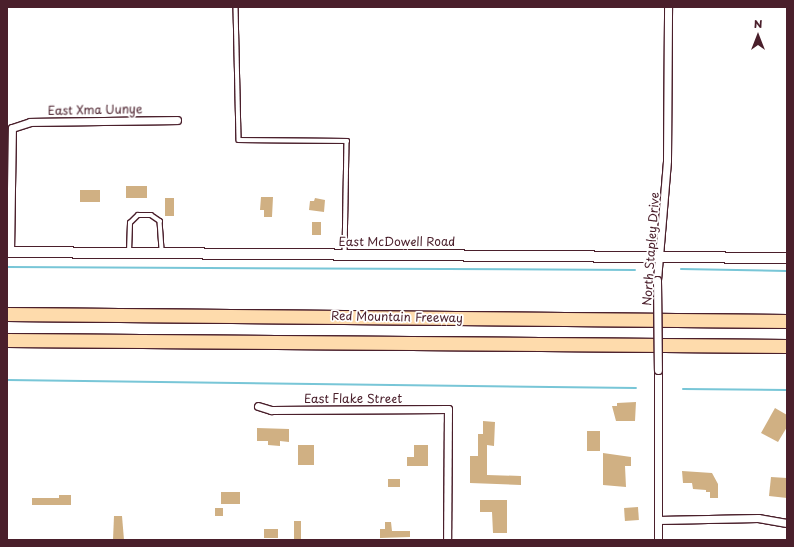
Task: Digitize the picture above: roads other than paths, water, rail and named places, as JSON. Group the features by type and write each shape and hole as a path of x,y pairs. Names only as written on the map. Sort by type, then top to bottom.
{"highway":[{"name":"Red Mountain Freeway","path":"7,314 787,321"},
{"name":"Red Mountain Freeway","path":"7,340 787,346"}],"street":[{"name":"North Stapley Drive","path":"658,540 657,280 661,256 668,160 668,7"},
{"name":"East Xma Uunye","path":"8,252 10,130 14,126 30,122 178,120"},
{"name":"East McDowell Road","path":"8,252 787,258"},
{"name":"East Flake Street","path":"258,406 271,410 448,409 447,540"},
{"path":"658,520 758,518 787,522"}],"lane":[{"path":"236,7 239,140 347,141 345,254"},
{"path":"129,253 130,223 138,215 151,215 160,221 162,253"}],"waterway":[{"path":"7,267 635,270"},
{"path":"681,269 787,271"},
{"path":"7,380 636,388"},
{"path":"683,389 787,390"}]}
